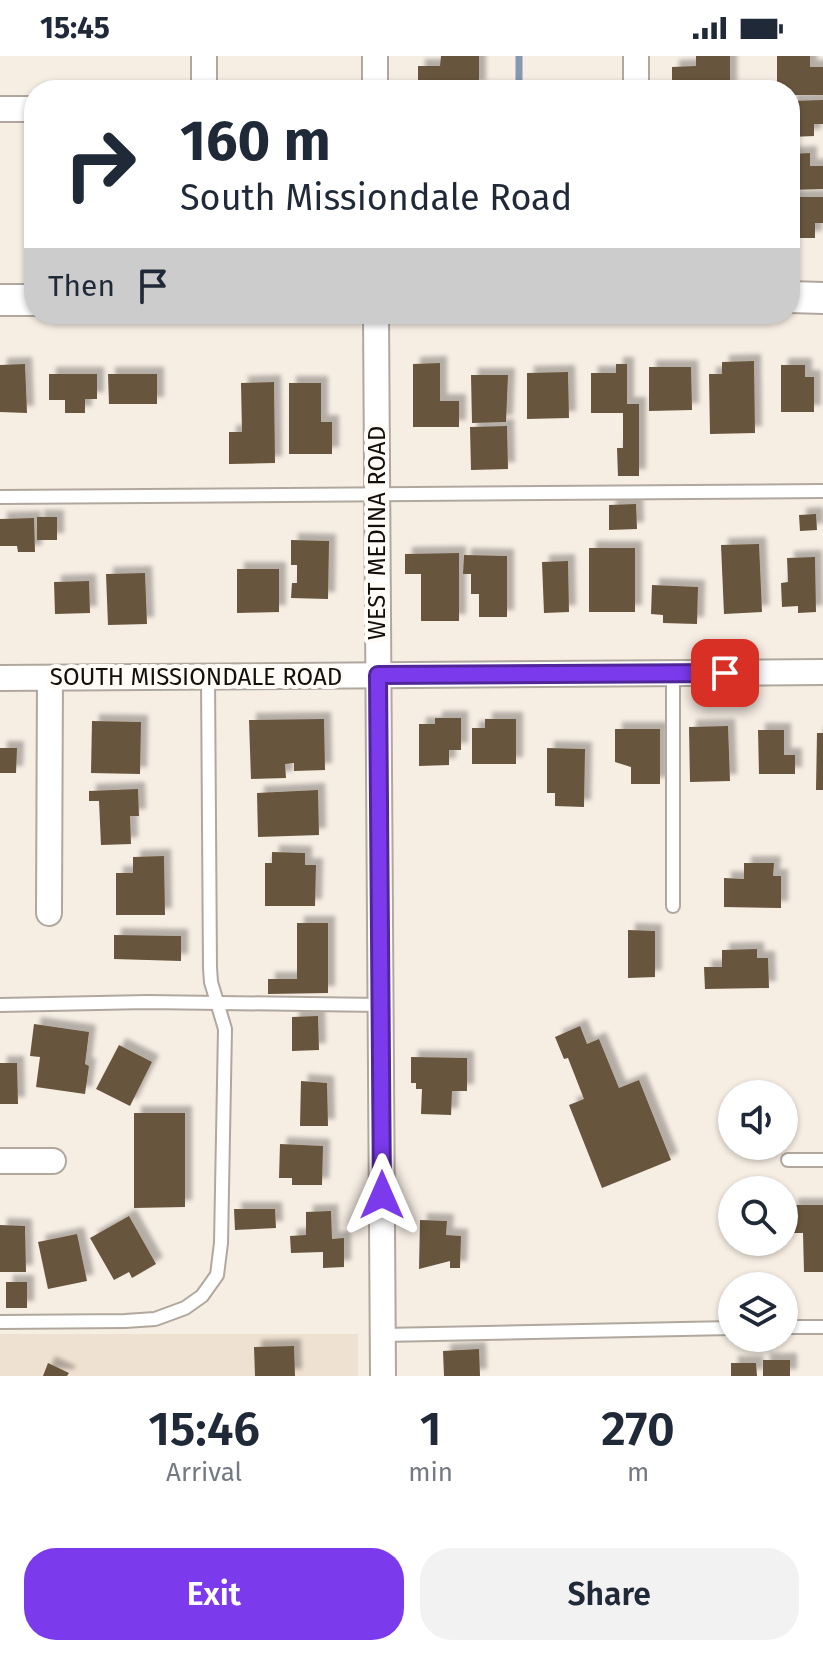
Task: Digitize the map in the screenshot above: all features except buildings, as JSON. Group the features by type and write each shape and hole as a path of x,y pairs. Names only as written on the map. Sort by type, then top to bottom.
{"street":[{"path":"204,56 204,80"},
{"path":"375,56 375,80"},
{"path":"636,56 636,80"},
{"path":"0,109 24,109"},
{"path":"800,297 823,298"},
{"path":"0,300 24,300"},
{"name":"WEST MEDINA ROAD","path":"376,324 383,1376"},
{"name":"SOUTH MISSIONDALE ROAD","path":"0,678 823,672"},
{"path":"49,913 50,678"},
{"path":"0,1161 53,1161"}],"lane":[{"path":"0,497 823,491"},
{"path":"673,673 673,906"},
{"path":"0,1322 155,1319 185,1308 202,1296 217,1275 221,1243 225,1029 210,968 208,677"},
{"path":"0,1005 147,1002 381,1005"},
{"path":"798,1160 823,1160"},
{"path":"798,1327 823,1327"},
{"path":"383,1335 718,1328"}],"shaded area":[{"path":"0,1334 358,1334 358,1376 0,1376"}],"waterway":[{"path":"519,56 519,80"}],"route":[{"path":"382,1195 378,675 725,673"}]}
